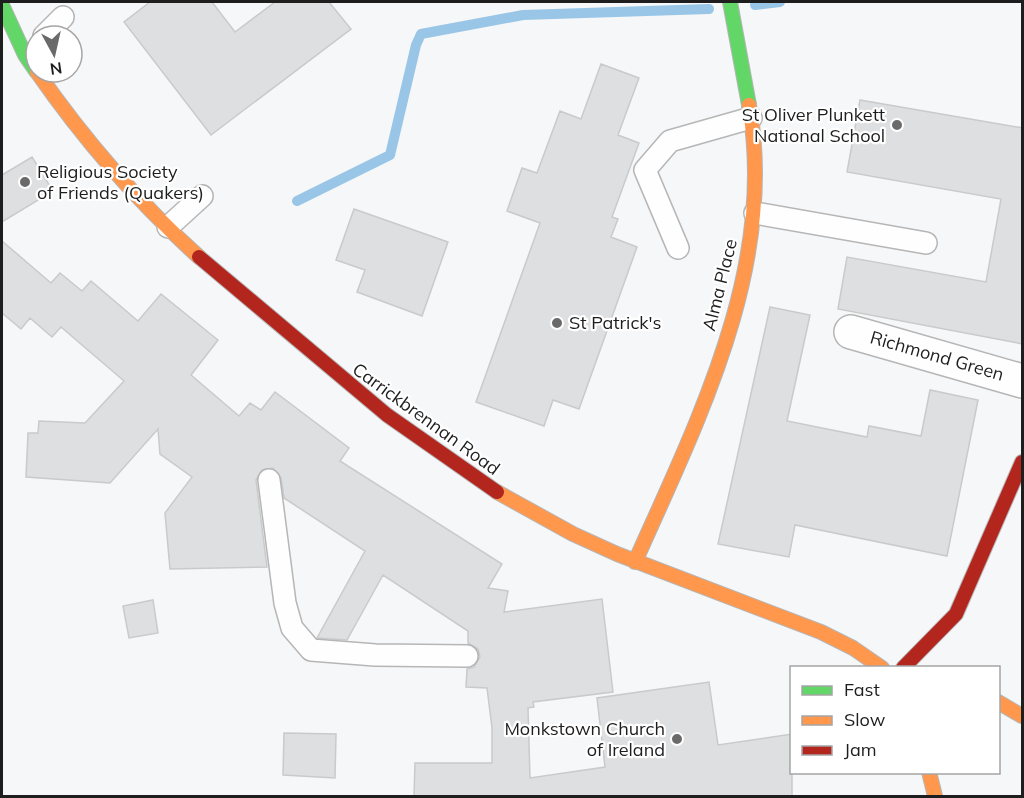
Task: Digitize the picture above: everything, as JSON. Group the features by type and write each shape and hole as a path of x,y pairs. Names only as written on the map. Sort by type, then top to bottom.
{"main road":[{"name":"Alma Place","path":"635,562 709,395 742,281 755,213 752,118 730,2"},
{"name":"Carrickbrennan Road","path":"2,5 24,44"},
{"name":"Carrickbrennan Road","path":"49,84 85,140 168,227 344,382 435,450 498,494 572,534 635,562 809,627 861,651 880,666"},
{"path":"905,666 956,614 1023,462"},
{"path":"1000,703 1023,716"},
{"path":"930,774 935,796"}],"street":[{"name":"Richmond Green","path":"851,332 1023,381"}],"lane":[{"path":"56,24 63,17"},
{"path":"678,248 645,170 670,141 752,118"},
{"path":"168,227 202,196"},
{"path":"755,213 926,243"},
{"path":"269,480 285,603 292,628 311,650 375,655 467,656"}],"building":[{"path":"150,2 212,2 235,32 275,2 329,2 351,29 211,135 124,22"},
{"name":"St Patrick's","path":"601,64 639,78 618,135 639,143 612,217 618,219 611,237 637,247 579,409 553,400 544,426 476,402 540,223 507,211 522,168 537,173 560,111 581,119"},
{"path":"860,100 1023,128 1023,344 838,309 847,257 986,282 1001,199 847,172"},
{"name":"Religious Society of Friends (Quakers)","path":"32,157 53,191 2,222 2,175"},
{"path":"354,209 448,242 422,316 357,292 365,270 336,260"},
{"path":"2,241 51,283 60,273 82,291 91,281 138,321 161,294 218,340 191,375 239,416 250,403 261,410 275,392 349,448 340,461 502,564 488,588 508,591 504,612 602,599 613,692 533,702 534,707 528,708 530,778 605,767 597,698 709,682 718,745 790,734 792,796 414,796 415,763 492,763 492,728 487,688 466,687 467,669 474,667 480,657 478,649 468,643 468,631 383,575 347,640 317,638 365,551 284,498 281,478 273,468 262,470 256,480 267,567 170,569 165,513 192,477 160,454 158,429 110,483 26,477 28,433 38,433 39,421 85,423 124,381 61,327 52,337 30,318 21,329 2,313"},
{"path":"770,307 810,315 787,421 867,437 869,426 921,436 930,390 978,400 947,556 795,525 789,557 718,544"},
{"path":"153,600 158,633 129,638 123,606"},
{"path":"284,733 336,734 335,778 283,775"}],"waterway":[{"path":"755,5 780,2"},
{"path":"297,201 390,155 416,45 421,34 523,15 709,9"}],"traffic: fast":[{"path":"730,2 749,105"},
{"path":"2,5 24,53"}],"traffic: slow":[{"path":"46,84 74,122 133,192 199,257"},
{"path":"635,562 706,397 726,340 742,282 752,224 755,165 749,105"},
{"path":"497,492 573,534 617,554 821,632 853,648 879,666"},
{"path":"1000,703 1022,716"},
{"path":"930,774 935,796"}],"traffic: jam":[{"path":"199,257 387,415 497,492"},
{"path":"905,666 956,614 1022,462"}],"place":[{"name":"St Oliver Plunkett National School","path":"897,125"},
{"name":"Religious Society of Friends (Quakers)","path":"25,182"},
{"name":"St Patrick's","path":"557,323"},
{"name":"Monkstown Church of Ireland","path":"677,739"}]}
